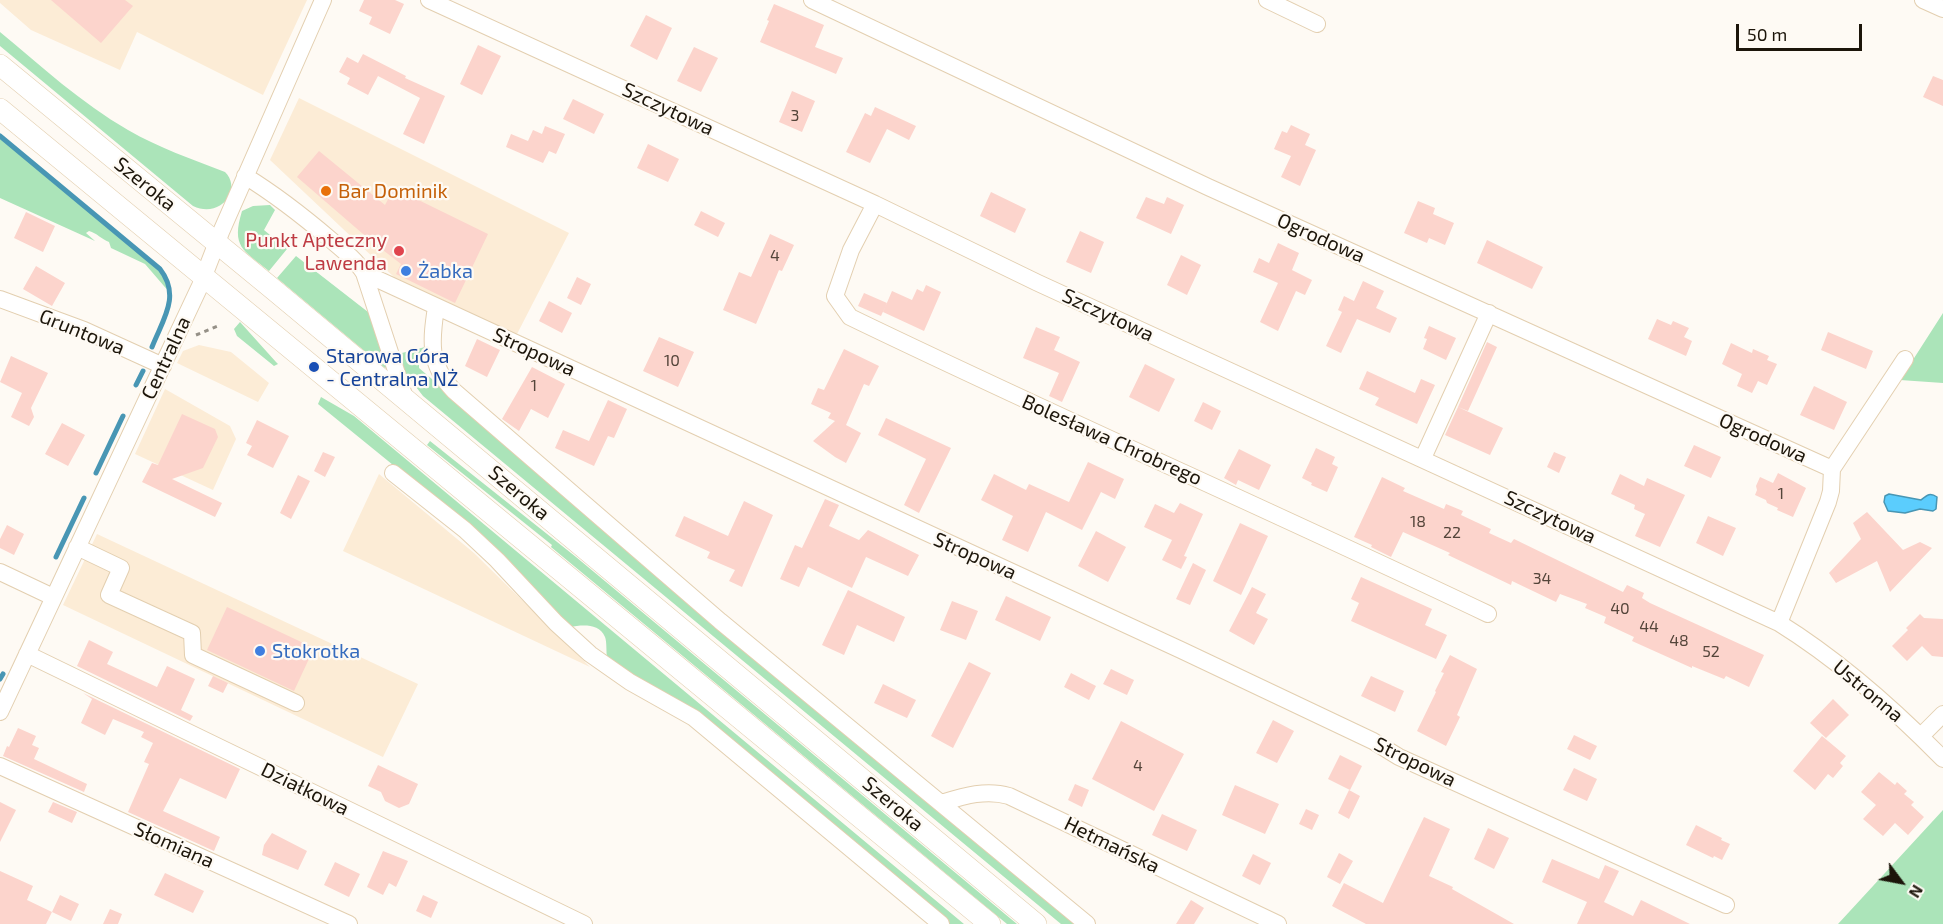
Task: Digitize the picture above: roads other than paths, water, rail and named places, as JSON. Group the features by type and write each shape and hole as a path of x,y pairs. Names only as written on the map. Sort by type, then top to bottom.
{"main road":[{"name":"Szeroka","path":"0,65 217,242 1036,924"},
{"name":"Szeroka","path":"0,109 990,924"}],"street":[{"name":"Centralna","path":"0,712 163,366 323,0"},
{"name":"Szczytowa","path":"429,0 1784,626"},
{"name":"Ogrodowa","path":"812,0 1208,187 1832,469"},
{"path":"1267,0 1317,24"},
{"path":"1923,0 1943,9"},
{"name":"Stropowa","path":"245,176 316,227 351,258 364,273 1181,650 1373,741 1399,757 1726,905"},
{"name":"Bolesława Chrobrego","path":"874,204 851,250 835,296 850,317 1005,392 1303,526 1488,614"},
{"path":"364,273 405,398"},
{"name":"Gruntowa","path":"0,299 84,330 163,366"},
{"name":"Szeroka","path":"436,307 432,338 434,359 440,375 454,391 720,621 1088,924"},
{"path":"1423,458 1489,313"},
{"name":"Ogrodowa","path":"1784,626 1828,502 1832,469 1905,359"},
{"path":"393,473 465,530 497,560 556,623 590,654 630,682 676,706 703,724 941,924"},
{"path":"77,547 121,568 109,595 192,633 192,655 296,703"},
{"path":"0,572 53,597"},
{"name":"Ustronna","path":"1784,626 1849,673 1899,714 1943,759"},
{"name":"Działkowa","path":"27,654 584,924"},
{"path":"1921,736 1943,714"},
{"name":"Słomiana","path":"0,766 349,924"},
{"name":"Hetmańska","path":"941,803 991,792 1010,796 1278,924"}],"water":[{"path":"1889,494 1921,500 1930,494 1937,497 1936,509 1933,511 1920,509 1905,513 1888,511 1884,502 1885,496"}],"waterway":[{"path":"0,136 160,269 166,279 170,298 165,317 152,347"},
{"path":"136,385 143,371"},
{"path":"96,473 123,416"},
{"path":"56,557 84,498"},
{"path":"0,679 3,674"}],"place":[{"name":"Bar Dominik","path":"326,191"},
{"name":"Punkt Apteczny Lawenda","path":"399,251"},
{"name":"Żabka","path":"406,271"},
{"name":"Starowa Góra - Centralna NŻ","path":"314,367"},
{"name":"Stokrotka","path":"260,651"}]}
